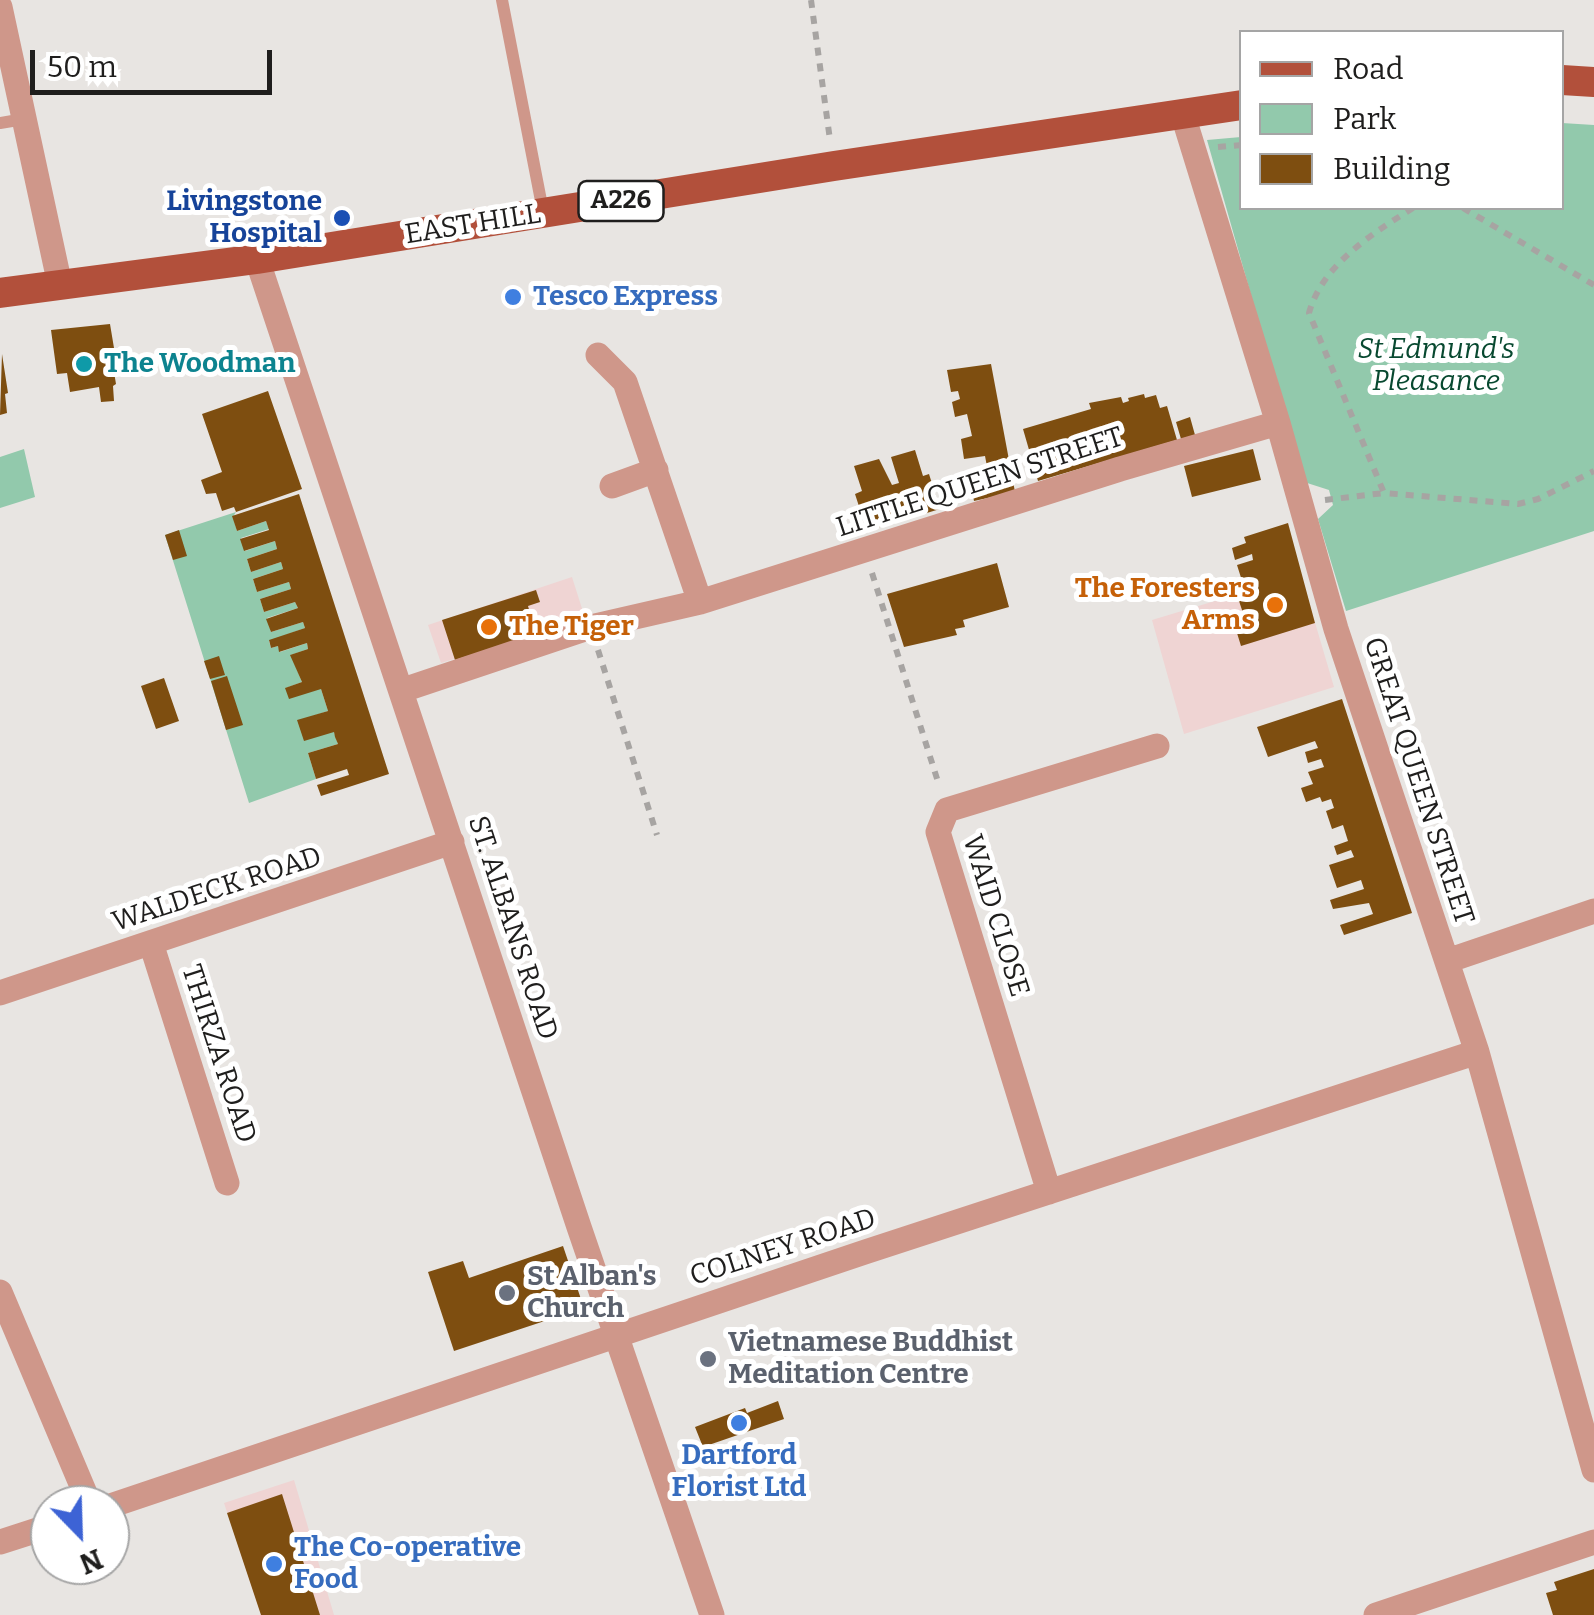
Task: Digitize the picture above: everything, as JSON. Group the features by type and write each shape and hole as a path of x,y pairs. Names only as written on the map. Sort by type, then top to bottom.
{"main road":[{"path":"1564,80 1594,82"},
{"name":"EAST HILL","path":"0,293 258,260 834,166 1239,105"}],"street":[{"path":"0,7 12,121 60,285"},
{"name":"GREAT QUEEN STREET","path":"1182,112 1278,423 1336,629 1477,1052 1594,1468"},
{"name":"ST. ALBANS ROAD","path":"258,260 712,1615"},
{"path":"598,355 625,382 700,602"},
{"name":"LITTLE QUEEN STREET","path":"403,690 591,627 700,602 1278,423"},
{"path":"612,486 656,470"},
{"name":"WAID CLOSE","path":"1049,1192 938,832 947,810 1157,746"},
{"name":"WALDECK ROAD","path":"0,993 452,842"},
{"path":"1447,961 1594,911"},
{"name":"THIRZA ROAD","path":"151,944 227,1183"},
{"name":"COLNEY ROAD","path":"130,1499 1477,1052"},
{"path":"0,1292 82,1485"},
{"path":"0,1542 30,1532"},
{"path":"1376,1615 1594,1542"}],"lane":[{"path":"502,0 544,214"}],"path":[{"path":"811,0 834,166"},
{"path":"1221,147 1239,145"},
{"path":"1384,493 1309,312 1315,291 1329,274 1410,210"},
{"path":"1466,210 1594,285"},
{"path":"1316,501 1384,493 1518,504 1538,499 1594,471"},
{"path":"865,552 947,810"},
{"path":"591,627 657,835"}],"shaded area":[{"path":"1301,575 1334,687 1184,734 1152,620"},
{"path":"572,577 585,618 441,663 428,625"},
{"name":"The Co-operative Food","path":"294,1480 334,1615 261,1615 224,1503"}],"green space":[{"name":"St Edmund's Pleasance","path":"1564,123 1594,125 1594,531 1346,611 1318,519 1333,505 1329,490 1304,482 1207,140 1239,137 1239,210 1564,210"},
{"path":"24,449 35,497 0,508 0,457"},
{"path":"236,512 233,517 237,531 266,521 269,529 241,538 245,551 275,541 277,549 247,559 251,572 281,562 283,569 253,579 257,592 289,582 291,589 260,599 264,612 295,602 298,608 267,618 271,632 303,622 305,628 269,641 271,648 278,646 280,652 307,643 308,649 291,655 302,682 286,688 321,689 328,711 298,721 334,732 338,744 308,753 316,779 249,803 165,535"}],"building":[{"name":"The Woodman","path":"110,324 115,354 111,354 116,384 114,401 101,402 99,387 70,392 67,373 57,374 51,330"},
{"path":"2,354 8,393 7,413 0,415"},
{"path":"991,364 1015,492 974,501 970,481 989,477 985,456 964,459 961,439 972,436 967,414 955,417 952,402 960,399 958,391 951,392 947,370"},
{"path":"268,391 302,489 236,512 234,507 222,511 216,493 206,494 201,480 222,472 202,414"},
{"path":"1144,394 1145,398 1156,395 1160,408 1167,406 1177,440 1038,481 1023,429 1091,409 1089,403 1121,397 1123,403"},
{"path":"1190,417 1195,435 1181,439 1176,422"},
{"path":"1253,449 1261,480 1192,497 1184,466"},
{"path":"915,450 923,476 929,474 940,509 867,531 855,494 862,491 854,466 879,459 892,485 899,483 891,457"},
{"path":"299,494 389,774 321,796 317,785 349,775 347,769 316,779 308,753 338,744 334,732 304,741 297,720 328,711 321,689 289,699 285,688 302,682 290,655 308,649 307,643 279,652 278,646 271,648 269,640 305,628 303,622 271,632 266,619 298,608 295,602 264,612 260,599 291,589 289,582 257,592 253,579 283,569 281,562 251,572 247,559 277,549 275,541 244,551 240,539 269,530 266,521 237,531 232,516"},
{"path":"1288,523 1315,623 1241,646 1233,620 1244,616 1237,595 1258,588 1255,580 1243,584 1237,565 1253,560 1252,554 1235,560 1232,548 1246,543 1244,537"},
{"path":"179,530 187,556 173,560 165,535"},
{"path":"997,563 1009,607 963,620 965,627 955,629 957,635 904,647 887,594"},
{"name":"The Tiger","path":"536,590 540,602 528,606 536,634 455,660 442,620"},
{"path":"219,656 225,675 210,679 204,661"},
{"path":"227,676 243,725 226,730 211,681"},
{"path":"164,678 179,721 156,729 141,686"},
{"path":"1342,699 1412,913 1344,935 1340,925 1373,914 1369,903 1333,909 1330,900 1364,889 1361,880 1337,888 1329,865 1354,857 1351,850 1337,855 1334,846 1348,841 1343,825 1332,829 1326,811 1334,808 1331,799 1322,802 1320,797 1306,802 1301,788 1313,784 1308,772 1324,767 1321,759 1308,763 1305,752 1318,748 1315,741 1268,757 1257,727"},
{"name":"St Alban's Church","path":"563,1246 584,1308 454,1351 428,1272 463,1261 469,1278"},
{"name":"Dartford Florist Ltd","path":"778,1401 784,1419 703,1447 695,1427 745,1408 747,1413"},
{"name":"The Co-operative Food","path":"282,1494 320,1615 261,1615 227,1513"},
{"path":"1594,1569 1594,1615 1553,1615 1546,1593 1557,1590 1554,1582"}],"place":[{"name":"Livingstone Hospital","path":"342,218"},
{"name":"Tesco Express","path":"513,297"},
{"name":"The Woodman","path":"84,364"},
{"name":"The Foresters Arms","path":"1275,605"},
{"name":"The Tiger","path":"489,627"},
{"name":"St Alban's Church","path":"507,1293"},
{"name":"Vietnamese Buddhist Meditation Centre","path":"708,1359"},
{"name":"Dartford Florist Ltd","path":"739,1423"},
{"name":"The Co-operative Food","path":"274,1564"}]}
